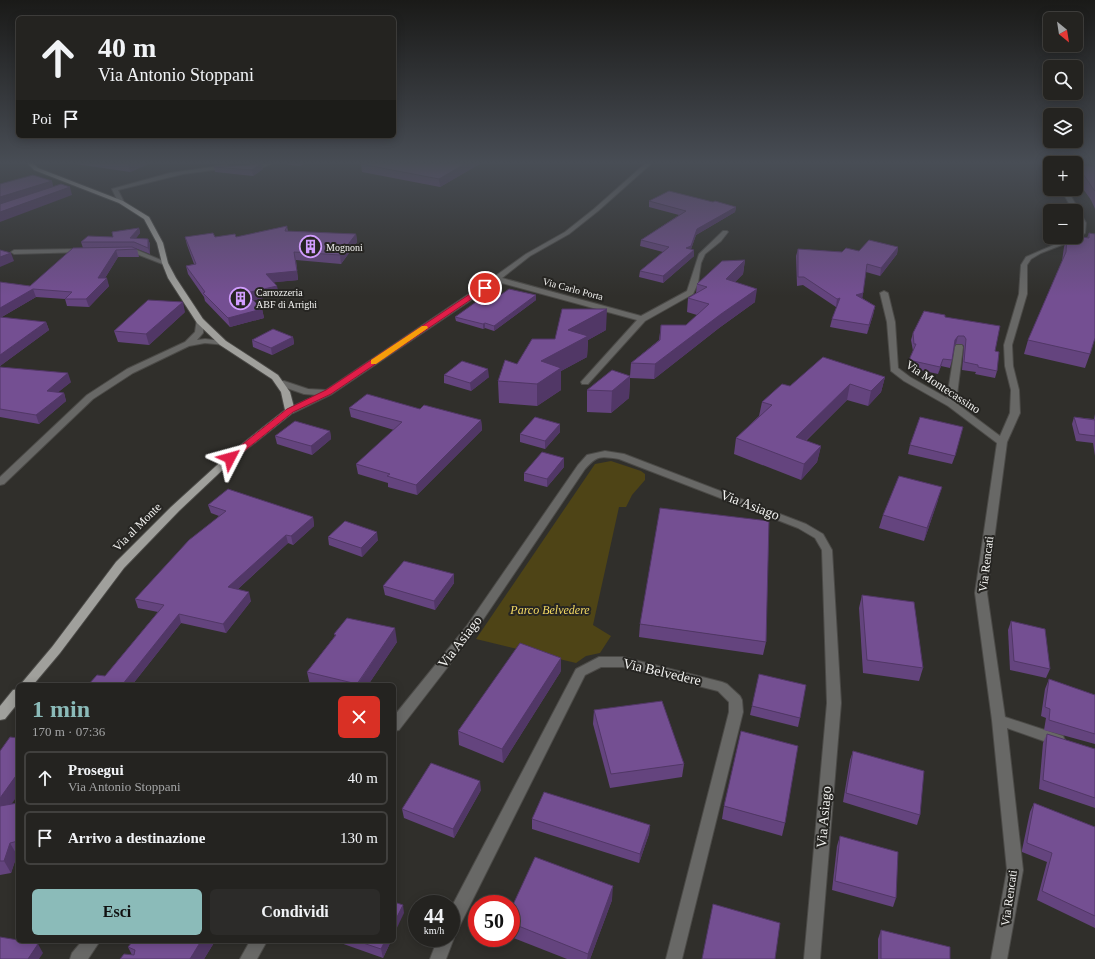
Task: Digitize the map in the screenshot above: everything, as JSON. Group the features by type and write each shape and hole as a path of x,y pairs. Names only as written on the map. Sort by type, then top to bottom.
{"main road":[{"path":"129,207 147,218 160,243 165,263 172,278 200,321 223,343 275,377 281,383 288,395 290,410"},
{"name":"Via al Monte","path":"28,683 56,650 120,565 175,509 230,458 290,410"},
{"path":"0,715 16,696"}],"street":[{"path":"290,410 328,392 497,279 528,255 567,233 600,207"},
{"path":"585,382 642,319 690,292 695,286 696,272 702,253 721,240 725,232"},
{"name":"Via Rencati","path":"1000,959 1015,870 999,720 981,593 1002,442 1015,413 1016,390 1009,366 1008,344 1023,294 1024,265 1028,258 1060,244"},
{"path":"14,252 90,251"},
{"path":"120,251 135,251 165,263"},
{"name":"Via Carlo Porta","path":"497,279 642,319"},
{"name":"Via Montecassino","path":"884,294 891,322 894,369 907,379 951,404 1002,442"},
{"path":"187,344 199,333 200,321"},
{"path":"0,482 90,397 130,371 187,344 205,341 223,343"},
{"path":"951,404 959,347"},
{"path":"281,383 307,392 328,392"},
{"name":"Via Asiago","path":"396,723 470,630 581,467 590,457 605,454 621,456 802,526 819,536 827,550 834,703 812,959"},
{"name":"Via Belvedere","path":"460,907 580,672 599,662 623,662 722,687 735,700 736,712 674,959"},
{"path":"999,720 1074,745"},
{"path":"78,959 90,943"},
{"path":"248,959 258,943"},
{"path":"438,959 443,947"}],"green space":[{"name":"Parco Belvedere","path":"611,461 641,471 645,474 645,480 632,495 626,507 619,507 593,625 611,636 600,653 586,656 576,663 476,639 595,464"}],"building":[{"path":"0,207 15,207 0,212"},
{"path":"670,207 736,207 697,229 691,246 686,248 694,250 663,276 640,271 669,247 641,240 686,211"},
{"path":"287,226 285,231 356,234 340,255 294,252 297,271 266,274 277,286 246,293 262,309 228,318 203,293 205,292 186,266 196,264 185,237 213,233 215,237 235,234 236,237"},
{"path":"139,228 130,238 148,239 148,248 134,242 81,242 88,236 113,237 112,232"},
{"path":"1089,233 1095,234 1095,338 1090,354 1028,340 1066,252 1067,244 1083,244 1083,237 1089,238"},
{"path":"869,240 898,247 881,268 867,264 863,293 856,295 875,306 869,325 832,319 840,298 837,299 804,277 798,277 798,249 842,252 846,248 859,251"},
{"path":"132,247 137,249 116,250 98,278 107,278 86,299 65,299 72,292 33,289 0,308 0,282 30,286 73,248"},
{"path":"0,250 11,253 0,257"},
{"path":"745,260 726,279 757,289 655,364 631,363 660,340 661,325 686,325 709,304 688,298 707,287 697,284 722,261"},
{"path":"509,289 536,295 494,326 455,317 476,302 486,305"},
{"path":"148,300 183,302 146,334 114,331"},
{"path":"562,309 607,309 568,330 588,336 541,361 561,368 537,384 498,381 505,360 517,364 532,339 555,339"},
{"path":"924,311 945,315 945,317 1000,326 995,351 999,352 997,371 964,362 966,339 964,336 958,336 955,340 952,360 943,359 940,367 909,360 916,344 914,344 913,333"},
{"path":"0,317 46,322 0,355"},
{"path":"273,329 293,337 271,348 252,340"},
{"path":"823,357 885,377 871,391 850,384 796,437 821,446 804,464 736,438 772,405 762,402 782,384 790,386"},
{"path":"462,361 488,369 470,383 444,375"},
{"path":"0,367 68,373 47,391 64,393 36,415 0,409"},
{"path":"612,370 630,376 612,391 587,390"},
{"path":"367,394 420,409 424,405 481,420 416,485 387,476 390,474 356,464 402,422 349,408"},
{"path":"535,417 560,424 545,441 520,434"},
{"path":"920,417 963,427 955,456 910,445"},
{"path":"1074,417 1095,420 1095,436 1079,434"},
{"path":"295,421 330,431 311,446 275,436"},
{"path":"542,452 564,458 547,479 524,473"},
{"path":"899,476 942,487 927,528 883,515"},
{"path":"228,489 313,517 291,536 286,535 228,587 249,592 223,624 179,614 124,683 90,683 97,675 105,676 164,605 135,599 189,540 226,511 208,505"},
{"path":"660,508 769,521 766,642 640,624"},
{"path":"345,521 377,532 361,548 328,537"},
{"path":"404,561 454,574 434,601 383,586"},
{"path":"862,595 914,602 923,668 867,660"},
{"path":"347,618 395,628 358,683 307,672 336,635 334,634"},
{"path":"1011,621 1045,629 1050,669 1014,661"},
{"path":"520,643 561,658 502,749 458,731"},
{"path":"759,674 806,685 800,718 752,706"},
{"path":"1049,679 1095,695 1095,734 1049,720 1050,709 1045,707"},
{"path":"662,701 684,764 611,774 594,710"},
{"path":"741,731 798,746 785,823 724,806"},
{"path":"1047,734 1095,749 1095,798 1043,780"},
{"path":"10,737 16,738 16,776 0,798 0,751"},
{"path":"853,751 924,771 920,815 846,793"},
{"path":"431,763 480,781 453,829 402,809"},
{"path":"544,792 650,825 640,854 532,819"},
{"path":"16,803 16,842 10,843 4,861 0,861 0,806"},
{"path":"1034,803 1095,827 1095,916 1042,891 1052,853 1027,843"},
{"path":"840,836 898,852 896,898 835,881"},
{"path":"535,857 613,886 588,954 520,927 520,895 517,895"},
{"path":"396,903 403,905 396,919"},
{"path":"713,904 780,923 775,959 702,959"},
{"path":"881,930 950,947 950,959 881,959"},
{"path":"0,937 16,940 16,943 38,944 28,959 0,959"},
{"path":"131,943 200,943 190,959 120,959 124,954 134,955 135,950 128,947"},
{"path":"363,943 384,943 381,949"}],"slow traffic":[{"path":"373,362 424,328"}],"place":[{"name":"Mognoni","path":"310,247"},
{"name":"Carrozzeria ABF di Arrighi","path":"240,298"}],"route":[{"path":"230,458 290,410 328,392 485,288"}]}
